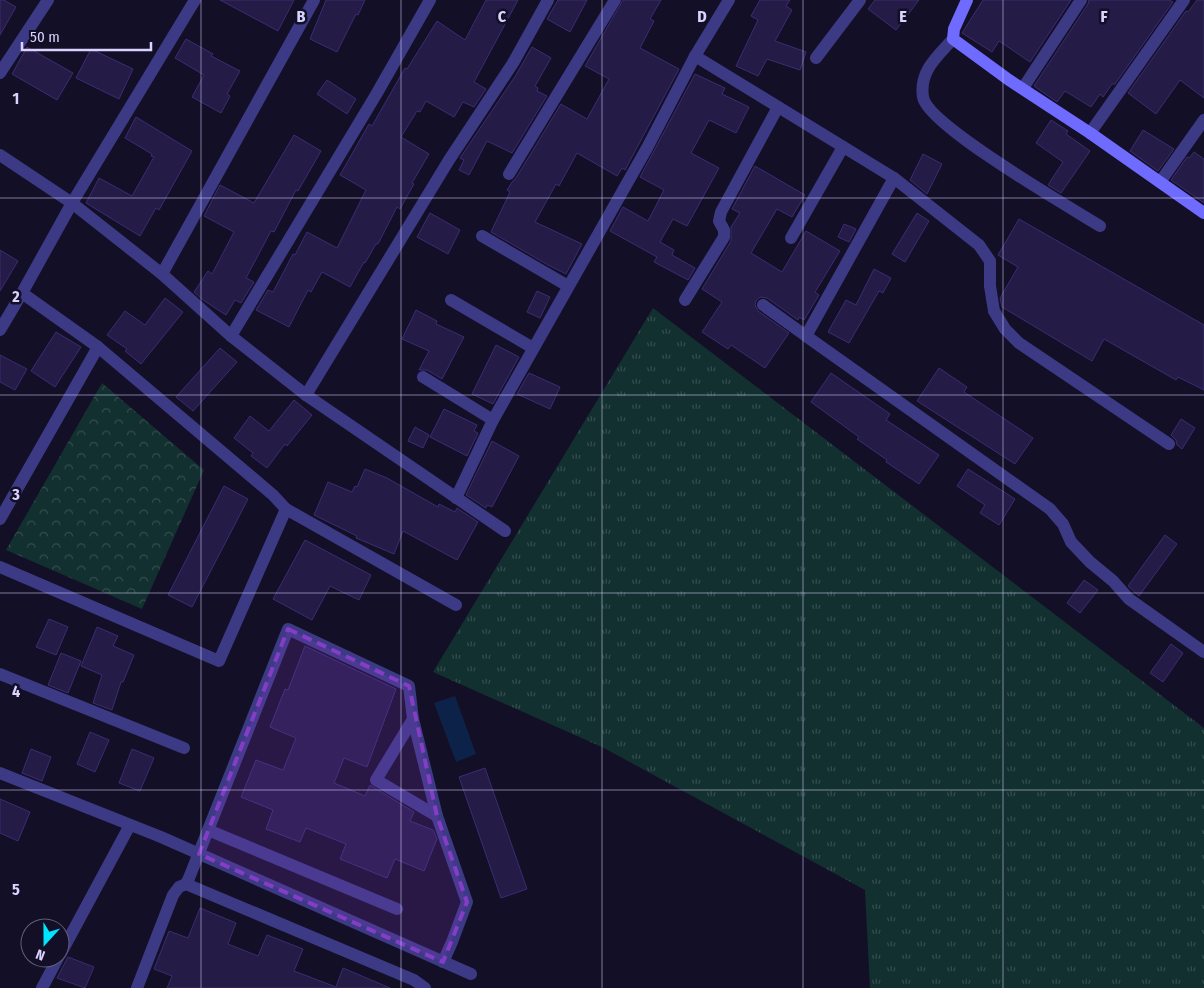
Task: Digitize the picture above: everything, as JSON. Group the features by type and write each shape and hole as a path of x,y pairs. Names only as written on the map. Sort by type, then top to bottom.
{"street":[{"path":"0,73 48,0"},
{"path":"0,330 72,203 195,0"},
{"path":"162,274 314,0"},
{"path":"231,336 377,93 430,0"},
{"path":"306,395 449,160 514,63 548,0"},
{"path":"508,174 615,0"},
{"path":"456,498 492,420 647,148 695,56 730,0"},
{"path":"816,58 860,0"},
{"path":"967,0 954,29 953,39 928,68 923,83 923,99 935,115 986,155 1100,226"},
{"path":"1023,88 1081,0"},
{"path":"1090,133 1184,0"},
{"path":"953,39 1009,80 1090,133 1204,213"},
{"path":"695,56 894,178 979,245 990,261 990,286 994,311 1005,329 1019,343 1169,444"},
{"path":"685,300 724,237 724,230 719,221 722,212 778,107"},
{"path":"1160,182 1204,120"},
{"path":"791,238 843,147"},
{"path":"0,155 72,203 162,274 231,336 306,395 505,532"},
{"path":"806,336 894,178"},
{"path":"482,236 568,286"},
{"path":"22,293 98,347 266,488 286,509 456,605"},
{"path":"452,300 533,348"},
{"path":"763,305 1050,509 1063,524 1071,542 1129,599 1204,652"},
{"path":"0,519 98,347"},
{"path":"422,377 492,420"},
{"path":"0,567 219,662 286,509"},
{"path":"137,988 173,895 179,887 186,884 199,854 288,629 408,686 413,719 437,816 467,902 443,962"},
{"path":"0,674 184,748"},
{"path":"413,719 376,780 437,816"},
{"path":"0,775 199,854 471,974"},
{"path":"70,937 130,825"},
{"path":"208,830 396,909"},
{"path":"186,884 414,980 425,988"},
{"path":"42,988 53,968"}],"highlighted area":[{"path":"288,629 409,686 437,816 467,902 443,962 199,854"}],"green space":[{"path":"653,308 1204,728 1204,988 870,988 865,890 604,748 433,672"},
{"path":"102,383 204,470 142,609 6,550"}],"water":[{"path":"455,696 476,754 456,762 434,703"}],"building":[{"path":"0,0 4,0 16,7 0,35"},
{"path":"220,0 294,0 278,31"},
{"path":"326,0 365,0 337,52 310,39"},
{"path":"486,0 518,0 474,82 486,89 474,107 463,102 454,117 426,101 420,112 417,111 401,137 429,154 412,183 414,184 400,209 397,207 378,244 376,244 364,262 350,287 322,272 311,292 308,290 289,327 256,310 268,290 273,292 307,232 337,248 366,190 340,175 369,124 372,126 405,68 407,69 437,21 465,40"},
{"path":"558,0 587,0 570,32 547,19"},
{"path":"623,0 661,0 650,19 654,21 640,48 679,69 625,170 622,168 617,176 577,153 559,186 556,184 535,222 582,244 566,274 491,232 510,192 507,190 561,104 587,119 609,79 585,66"},
{"path":"760,0 790,0 786,6 792,10 775,41 806,52 800,70 767,59 758,76 736,66 758,20 751,16"},
{"path":"875,0 919,0 896,30 868,9"},
{"path":"983,0 1071,0 1030,62 999,41 992,52 962,33"},
{"path":"1089,0 1169,0 1173,2 1115,84 1112,84 1103,97 1100,94 1091,107 1065,91 1057,102 1034,86"},
{"path":"1197,0 1204,0 1204,98 1180,80 1156,114 1128,93 1186,11 1188,12"},
{"path":"186,39 213,54 211,56 240,71 227,94 230,96 221,113 192,97 204,75 175,58"},
{"path":"27,47 73,73 57,100 12,74"},
{"path":"532,47 551,58 535,86 538,88 537,91 547,96 512,153 487,141 469,175 459,170 464,160 460,158 516,75"},
{"path":"91,49 133,69 119,99 76,78"},
{"path":"695,74 725,88 722,94 749,107 736,133 709,120 691,153 719,168 687,226 673,219 660,242 674,250 672,255 695,268 688,280 654,262 657,257 610,231 623,207 648,221 664,190 640,177"},
{"path":"327,80 356,99 347,114 317,94"},
{"path":"136,117 192,151 159,210 156,208 140,236 86,203 99,178 132,196 154,157 125,138"},
{"path":"1051,120 1068,131 1066,134 1090,151 1061,193 1048,185 1063,162 1036,143"},
{"path":"1143,130 1174,149 1158,171 1130,151"},
{"path":"294,135 321,151 298,191 296,190 274,232 271,231 246,278 254,282 241,303 235,300 226,315 194,292 208,271 212,274 234,232 204,216 220,185 254,203"},
{"path":"1194,152 1204,159 1204,203 1171,180 1187,157 1189,158"},
{"path":"923,154 942,164 927,194 910,180"},
{"path":"755,166 805,195 792,217 777,209 751,253 782,272 806,231 840,251 815,292 819,295 804,320 799,317 798,320 767,298 760,297 756,301 755,305 758,311 789,333 765,368 731,345 728,349 702,332 722,302 702,289 731,241 731,227 740,213 732,209"},
{"path":"430,213 460,230 448,254 417,237"},
{"path":"917,213 929,221 905,262 892,254"},
{"path":"1019,219 1204,325 1204,390 1178,377 1176,380 1104,339 1092,361 1002,307 1000,298 1018,267 998,255"},
{"path":"844,224 856,229 849,242 838,237"},
{"path":"0,250 18,261 0,291"},
{"path":"874,269 891,278 883,293 879,291 849,343 828,332 846,300 856,305"},
{"path":"537,291 550,297 540,318 527,312"},
{"path":"165,298 183,312 141,364 125,351 127,349 107,335 125,311 145,325"},
{"path":"416,310 437,321 436,324 464,337 442,379 427,370 419,370 429,351 402,339"},
{"path":"56,332 81,347 55,387 31,371"},
{"path":"496,345 519,357 493,404 472,394"},
{"path":"220,348 237,362 193,411 176,397"},
{"path":"0,355 27,369 15,390 0,382"},
{"path":"939,368 967,387 964,392 1033,438 1015,464 917,401"},
{"path":"529,373 560,387 550,409 517,394"},
{"path":"831,373 890,414 886,420 939,455 919,484 886,462 887,460 857,439 859,437 811,402"},
{"path":"294,400 312,415 287,446 285,444 267,468 251,456 253,453 234,438 250,416 269,431"},
{"path":"444,409 477,425 474,431 478,433 467,456 430,437"},
{"path":"1181,419 1195,428 1182,449 1171,435"},
{"path":"415,427 429,435 423,448 408,441"},
{"path":"492,441 519,456 492,507 487,505 486,508 466,495"},
{"path":"365,469 387,478 438,507 439,504 455,512 457,508 478,522 457,560 403,531 394,554 356,538 357,536 314,515 328,482 352,492 355,486 357,487"},
{"path":"968,469 1015,499 999,525 980,513 985,505 957,486"},
{"path":"224,486 248,499 192,607 168,595"},
{"path":"1165,535 1177,544 1139,596 1128,586"},
{"path":"305,540 371,575 359,600 330,586 312,620 273,599"},
{"path":"1084,580 1098,590 1080,613 1067,603"},
{"path":"49,619 68,627 56,655 36,647"},
{"path":"97,627 118,636 113,646 134,655 123,682 121,682 112,710 93,703 102,675 81,666"},
{"path":"1171,644 1183,653 1163,682 1150,673"},
{"path":"305,646 396,689 367,767 344,758 334,783 365,796 370,785 414,812 410,821 433,830 437,839 424,871 395,859 387,878 340,859 346,844 306,828 300,842 266,829 273,810 241,797 256,760 283,770 296,738 270,727 285,689 288,690"},
{"path":"61,653 81,661 68,693 48,685"},
{"path":"90,732 109,740 95,772 77,764"},
{"path":"31,749 51,757 42,781 22,773"},
{"path":"132,749 154,758 140,791 119,783"},
{"path":"485,768 527,889 501,898 459,777"},
{"path":"0,799 30,812 18,841 0,833"},
{"path":"200,908 236,923 228,944 258,956 267,935 303,949 294,971 336,987 343,968 390,988 167,988 172,976 154,969 169,931 188,938"},
{"path":"70,958 94,967 85,988 57,978 62,968 70,968"}]}
